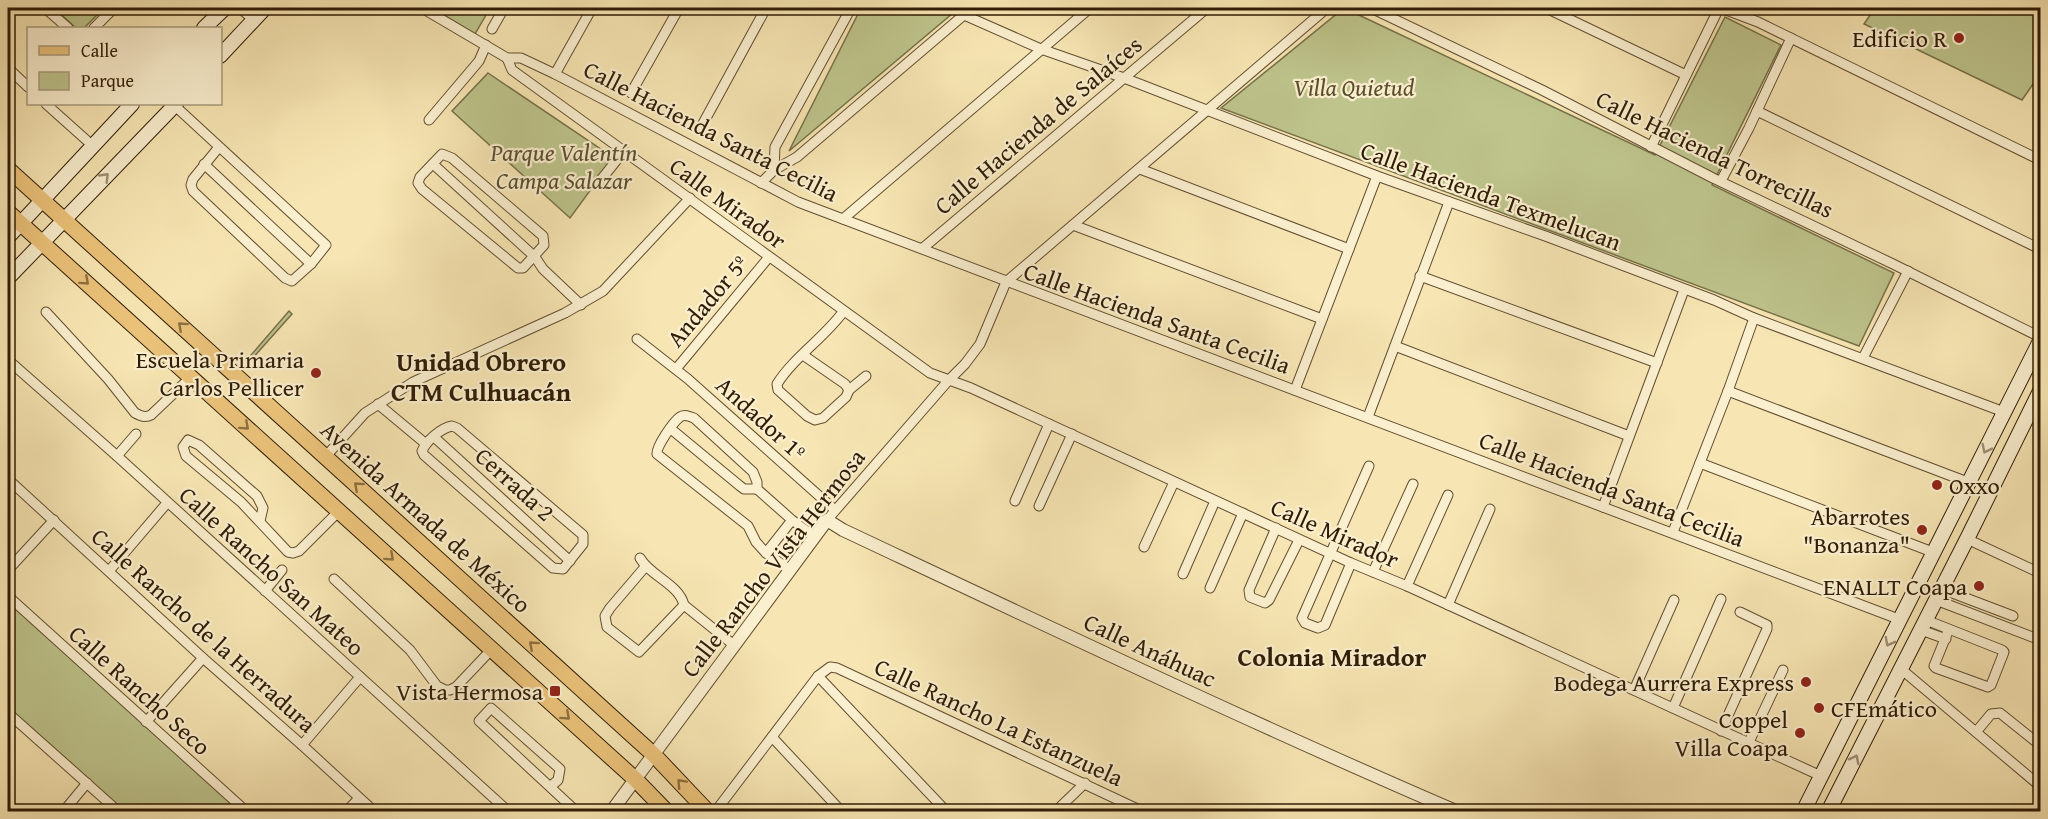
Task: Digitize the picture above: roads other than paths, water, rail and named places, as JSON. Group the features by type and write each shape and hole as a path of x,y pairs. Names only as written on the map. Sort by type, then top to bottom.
{"main road":[{"path":"205,27 225,8"},
{"path":"222,54 265,8"},
{"path":"8,237 131,105"},
{"path":"8,278 174,105"},
{"name":"Avenida Armada de México","path":"8,169 654,755 708,812"},
{"path":"8,212 635,779 667,812"},
{"path":"1803,812 1971,483 2040,339"},
{"path":"1828,812 2040,391"}],"street":[{"path":"45,8 67,27"},
{"path":"95,27 114,8"},
{"path":"240,8 254,20"},
{"name":"Calle Hacienda Santa Cecilia","path":"422,8 507,58 521,57 798,202 1901,620"},
{"path":"492,29 504,8"},
{"path":"555,74 592,8"},
{"path":"632,93 679,8"},
{"path":"700,129 766,8"},
{"path":"774,170 775,147 851,8"},
{"path":"761,183 774,170 797,157 972,8"},
{"path":"843,219 1090,8"},
{"name":"Calle Hacienda de Salaíces","path":"923,248 1207,8"},
{"path":"1006,282 1327,8"},
{"name":"Calle Hacienda Torrecillas","path":"1371,8 1542,90 1721,182 1908,271 2040,339"},
{"path":"1546,8 1686,75"},
{"path":"1651,147 1720,8 1758,22 2040,160"},
{"name":"Calle Hacienda Texmelucan","path":"964,15 1041,49 1124,78 1377,176 1548,237 1754,318 2004,412"},
{"path":"1721,182 1791,38"},
{"path":"429,120 479,61 486,45"},
{"name":"Calle Mirador","path":"507,58 512,70 930,373 971,388 1174,483 1330,554 1407,586 1821,776"},
{"path":"8,68 27,86"},
{"path":"47,105 93,146"},
{"path":"176,105 326,245 311,264 292,281 285,278 193,191 191,186 193,179 219,147"},
{"path":"1757,111 2040,249"},
{"path":"600,181 624,152"},
{"path":"442,154 447,155 543,236 543,245 535,257 523,268 518,268 422,189 418,183 420,177 442,154"},
{"path":"204,164 311,264"},
{"path":"433,164 535,257 543,268 580,304"},
{"path":"1140,169 1349,249"},
{"path":"1295,390 1377,176"},
{"path":"326,456 365,413 413,382 603,291 690,198"},
{"path":"1368,417 1449,202"},
{"path":"1073,225 1322,318"},
{"name":"Andador 5º","path":"676,369 769,257"},
{"path":"1863,358 1908,271"},
{"path":"1420,276 1657,363"},
{"name":"Calle Rancho Vista Hermosa","path":"611,812 827,520 965,364 980,344 1006,282"},
{"path":"1603,507 1684,290"},
{"path":"46,312 135,413 146,417 151,415 191,377"},
{"path":"843,312 777,384 778,390 807,416 815,420 823,418 846,397 849,390 866,376"},
{"path":"1673,532 1754,318"},
{"name":"Andador 1º","path":"638,339 688,379 836,510"},
{"path":"1395,346 1629,436"},
{"path":"803,355 845,384 849,390"},
{"name":"Calle Rancho San Mateo","path":"8,360 509,812"},
{"path":"1728,391 1971,483"},
{"path":"378,404 426,444"},
{"path":"757,489 753,472 694,418 687,415 681,417 657,446 657,454 748,526 756,542 766,553 790,570"},
{"path":"1015,501 1049,424"},
{"path":"448,427 457,428 583,535 583,544 562,569 553,568 424,455 422,451 426,444 448,427"},
{"path":"671,429 744,489 757,489 815,537"},
{"path":"117,456 136,434"},
{"path":"1039,506 1072,434"},
{"name":"Cerrada 2","path":"434,437 570,561"},
{"path":"260,521 264,508 257,496 199,445 188,440 183,447 186,456 260,521 285,549 293,553 299,550 339,511"},
{"path":"1700,463 1935,553"},
{"path":"1351,563 1325,625 1318,628 1305,623 1302,618 1369,466"},
{"name":"Calle Rancho de la Herradura","path":"8,478 203,658 375,812"},
{"path":"1144,547 1174,483"},
{"path":"1373,572 1413,484"},
{"path":"1407,586 1448,495"},
{"path":"1183,574 1215,501"},
{"path":"109,571 167,503"},
{"path":"1448,605 1490,509"},
{"path":"1210,588 1244,513"},
{"path":"8,570 54,520"},
{"path":"766,553 792,520"},
{"name":"Calle Anáhuac","path":"827,520 843,530 991,600 1458,812"},
{"path":"1276,528 1250,590 1250,597 1264,603 1269,600 1299,540"},
{"path":"1967,539 2040,573"},
{"path":"684,605 639,652 607,627 605,616 609,608 643,563 682,598 684,605 735,646"},
{"path":"265,591 282,570"},
{"path":"334,579 410,650 437,686 445,690 456,687 492,649"},
{"path":"1939,595 2013,616"},
{"path":"1939,595 2040,640"},
{"name":"Calle Rancho Seco","path":"8,596 247,812"},
{"path":"1673,708 1721,599"},
{"path":"1634,690 1674,600"},
{"path":"1721,731 1767,629 1764,623 1740,612"},
{"path":"1924,625 1949,629 2002,650 2004,652 1991,685 1988,687 1934,666 1949,629"},
{"path":"1924,625 1946,639"},
{"path":"146,722 203,658"},
{"name":"Calle Rancho La Estanzuela","path":"818,676 830,667 837,668 1144,812"},
{"path":"1901,669 2040,786"},
{"path":"1749,742 1783,670"},
{"path":"714,812 818,676 947,812"},
{"path":"302,745 360,677"},
{"path":"550,787 558,780 560,769 491,708 479,721 550,787 577,812"},
{"path":"8,713 119,812"},
{"path":"1976,732 1991,714 2000,713 2040,745"},
{"path":"772,737 842,812"},
{"path":"63,812 87,783"},
{"path":"1055,812 1085,783"},
{"path":"346,812 359,798"}],"place":[{"name":"Edificio R","path":"1959,38"},
{"name":"Escuela Primaria Carlos Pellicer","path":"316,373"},
{"name":"Oxxo","path":"1937,485"},
{"name":"Abarrotes \"Bonanza\"","path":"1922,530"},
{"name":"ENALLT Coapa","path":"1979,586"},
{"name":"Bodega Aurrera Express","path":"1806,682"},
{"name":"Vista Hermosa","path":"555,691"},
{"name":"CFEmático","path":"1819,708"},
{"name":"Coppel Villa Coapa","path":"1800,733"}],"district":[{"name":"Unidad Obrero CTM Culhuacán","path":"481,376"},
{"name":"Colonia Mirador","path":"1332,656"}],"park label":[{"name":"Villa Quietud","path":"1354,87"},
{"name":"Parque Valentín Campa Salazar","path":"564,166"}]}
